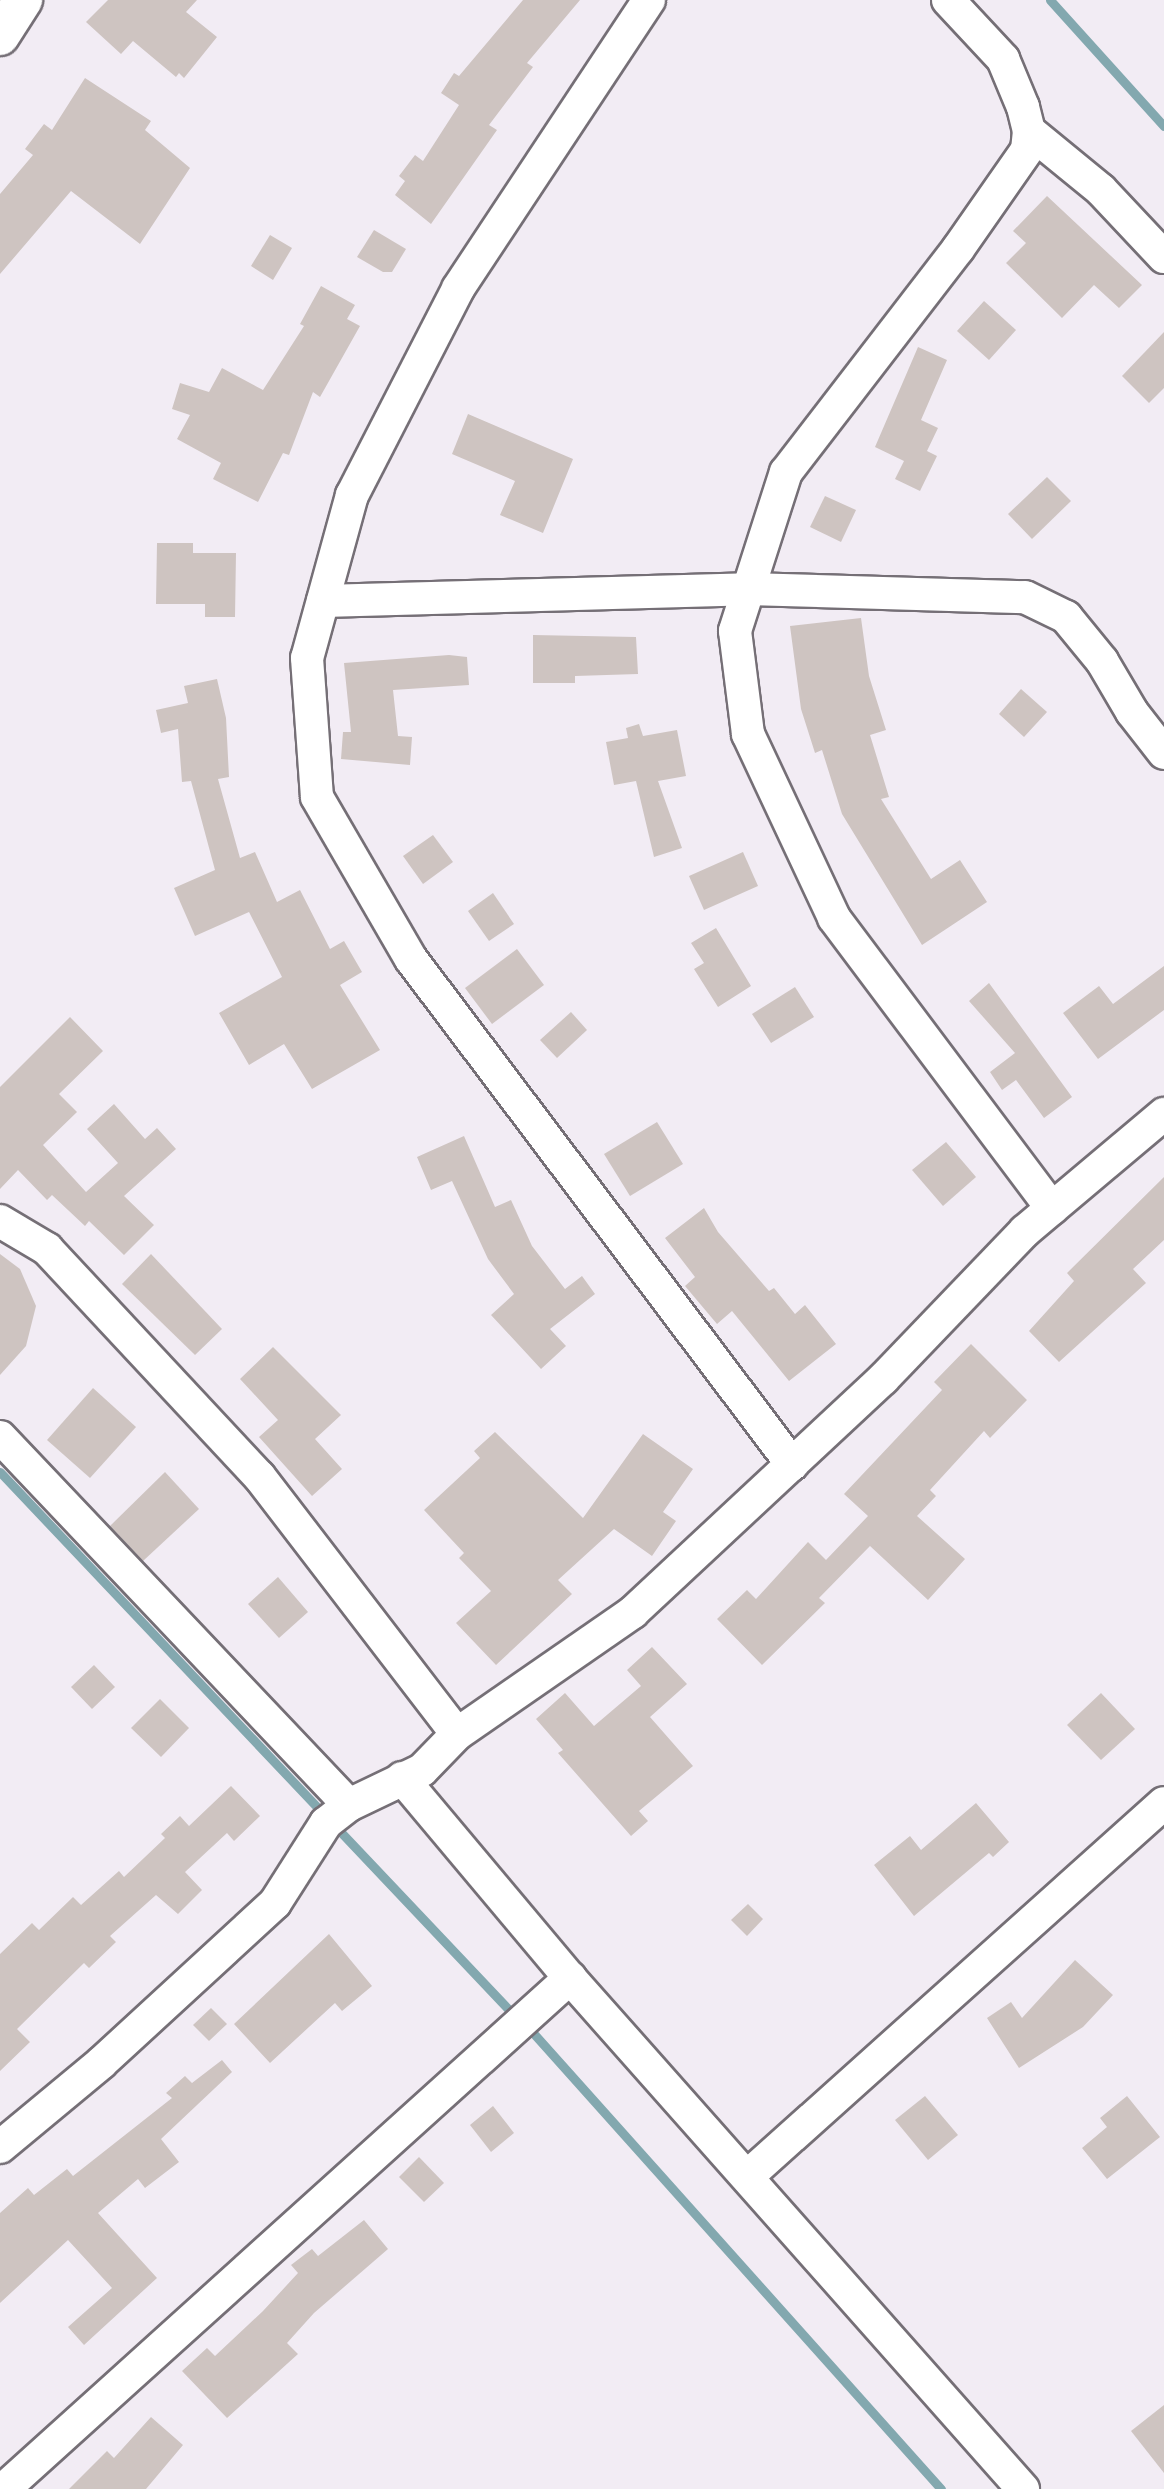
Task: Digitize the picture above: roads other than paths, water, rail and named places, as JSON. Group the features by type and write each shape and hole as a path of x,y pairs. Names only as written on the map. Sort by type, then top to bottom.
{"main road":[{"path":"0,36 23,0"}],"street":[{"path":"649,0 458,289 352,495 307,658 317,797 411,959 792,1464"},
{"path":"948,0 1003,59 1029,131 1027,150 958,249 786,472 735,631 748,734 834,918 1052,1208"},
{"path":"1029,131 1101,190 1164,257"},
{"path":"323,601 748,589 1025,597 1066,617 1102,661 1132,712 1164,754"},
{"path":"0,2147 101,2063 275,1903 326,1823 349,1805 422,1770 457,1734 634,1612 792,1464 1052,1208 1164,1114"},
{"path":"0,1221 47,1249 260,1476 457,1734"},
{"path":"0,1437 349,1805"},
{"path":"402,1778 570,1978 749,2175 1023,2489"},
{"path":"749,2175 1164,1803"},
{"path":"4,2489 570,1978"}],"waterway":[{"path":"1050,0 1164,126"},
{"path":"0,1472 511,2012"},
{"path":"535,2035 941,2489"}]}
